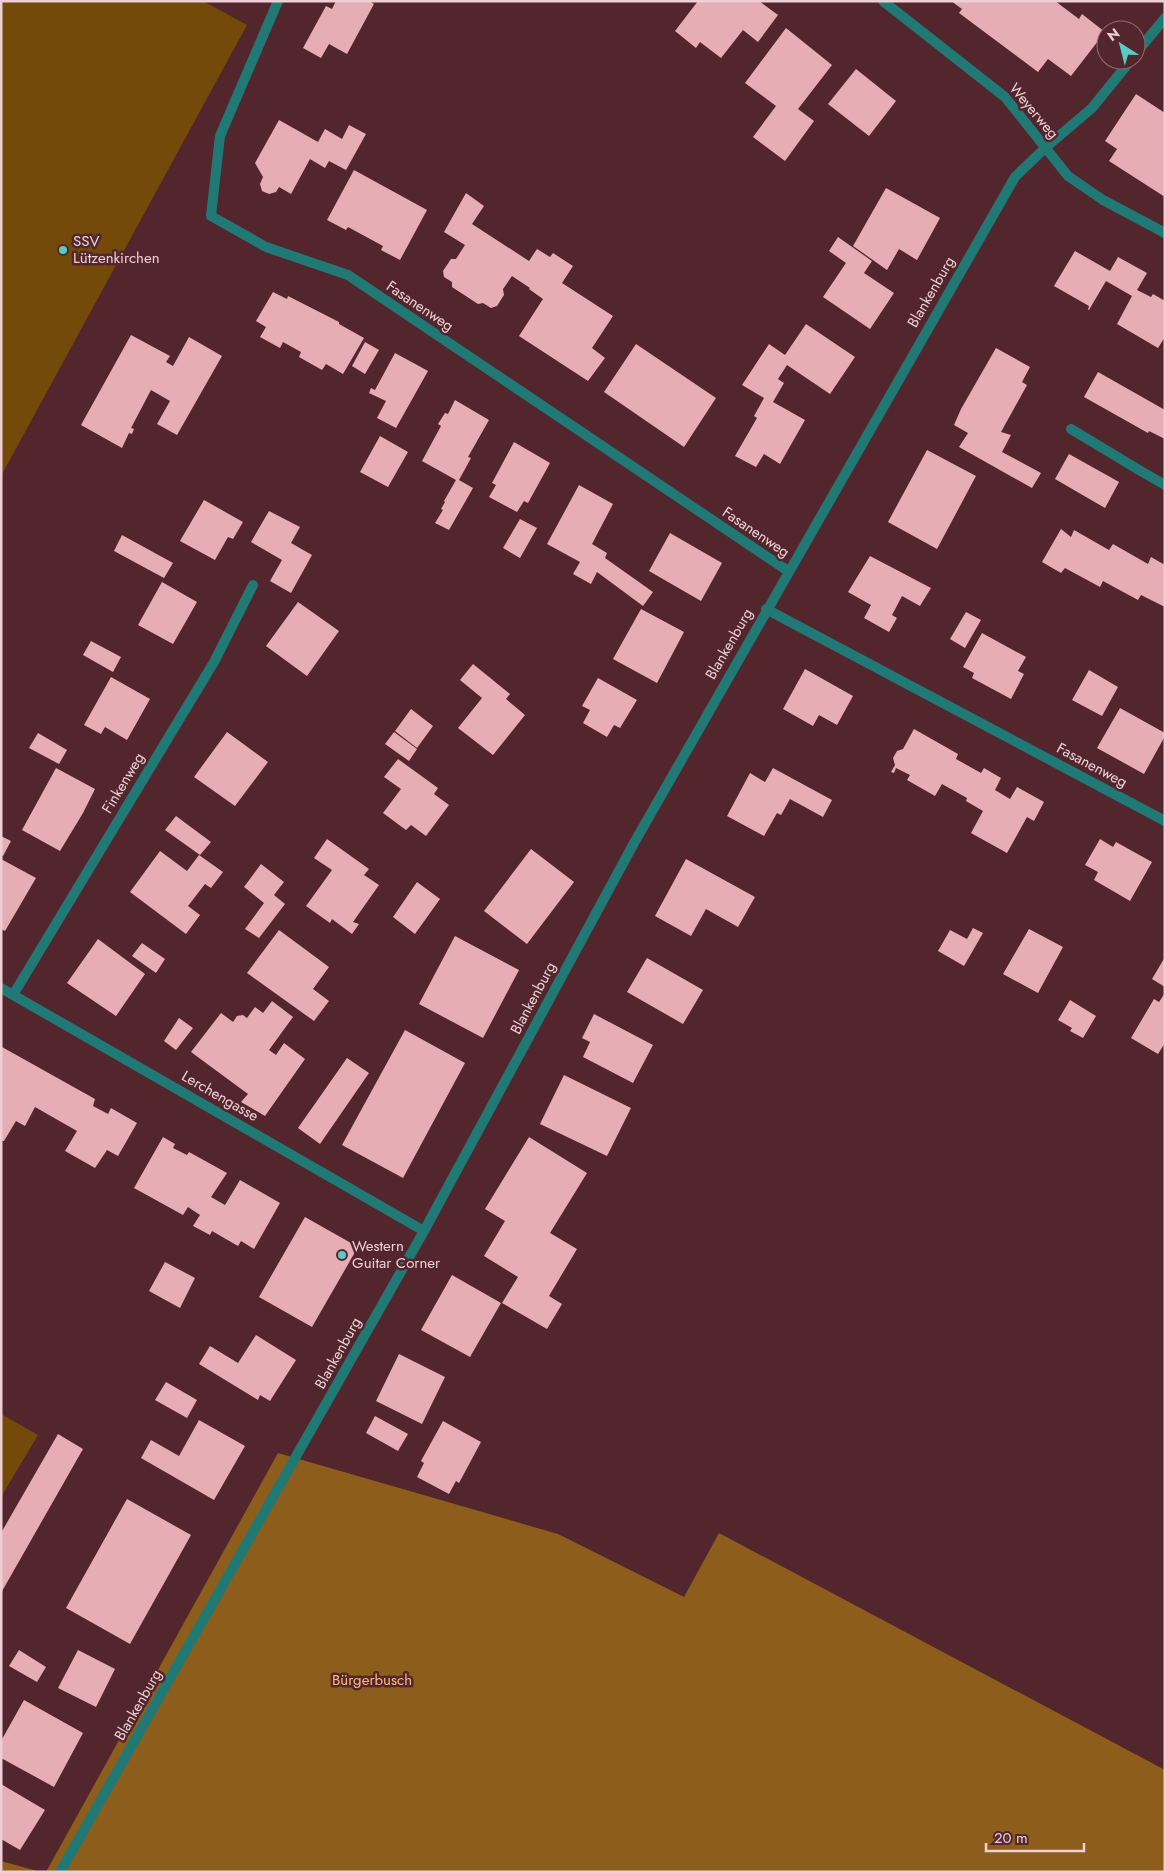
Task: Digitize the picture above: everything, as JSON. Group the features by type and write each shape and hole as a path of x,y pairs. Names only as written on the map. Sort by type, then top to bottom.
{"street":[{"name":"Fasanenweg","path":"278,1 220,136 211,216 266,247 348,275 788,572"},
{"name":"Weyerweg","path":"883,1 1006,96 1068,176 1103,200 1165,233"},
{"path":"1146,42 1165,18"},
{"name":"Blankenburg","path":"60,1872 424,1231 634,842 1015,177 1045,148 1092,108 1123,70"},
{"path":"1071,429 1165,485"},
{"name":"Finkenweg","path":"13,995 214,662 253,584"},
{"name":"Fasanenweg","path":"766,609 1165,821"},
{"name":"Lerchengasse","path":"1,988 424,1231"}],"shaded area":[{"name":"SSV Lützenkirchen","path":"1,1 203,1 247,25 1,476"},
{"path":"1,1414 38,1435 1,1497"}],"green space":[{"name":"Bürgerbusch","path":"278,1453 558,1534 684,1597 719,1533 1165,1770 1165,1872 46,1872"},
{"path":"1,1861 41,1872 1,1872"}],"building":[{"path":"336,1 369,1 374,4 347,54 329,44 321,58 303,48 326,6 332,9"},
{"path":"698,1 759,1 778,15 758,42 743,30 721,58 700,42 696,48 675,31"},
{"path":"951,1 1055,1 1079,19 1082,14 1096,25 1096,44 1071,76 1048,59 1038,72 959,13 962,9"},
{"path":"786,28 832,65 798,109 814,121 785,161 753,137 776,106 745,83"},
{"path":"856,69 896,101 869,136 828,104"},
{"path":"1136,94 1165,113 1165,197 1109,161 1117,149 1105,141"},
{"path":"279,120 318,142 325,129 342,139 349,125 366,134 346,170 329,161 325,168 310,159 291,194 279,187 276,192 269,194 262,191 260,184 263,177 255,163"},
{"path":"354,170 427,210 400,260 381,250 383,246 348,227 346,230 327,220"},
{"path":"886,188 940,218 917,260 899,249 887,270 853,246"},
{"path":"466,193 484,206 472,224 529,261 537,249 550,257 553,253 573,266 562,283 613,316 592,348 605,358 588,381 519,336 543,299 530,288 512,276 503,289 504,295 497,306 491,308 483,303 478,304 452,287 452,282 444,277 443,271 451,259 456,259 465,245 444,232"},
{"path":"838,237 872,261 864,273 894,293 870,329 823,297 846,263 829,251"},
{"path":"1075,251 1110,271 1118,257 1147,273 1137,290 1151,297 1153,294 1165,301 1165,337 1158,348 1117,324 1132,296 1106,281 1088,310 1089,306 1054,286"},
{"path":"273,292 287,299 288,296 339,322 339,324 364,338 343,374 326,364 322,370 299,357 301,352 283,342 280,348 260,337 266,327 256,321"},
{"path":"806,324 855,357 830,394 787,365 778,379 784,383 773,402 805,420 780,464 764,454 756,467 735,456 757,418 754,416 764,398 742,385 769,344 785,355"},
{"path":"131,335 170,356 166,362 173,366 189,337 222,356 177,435 157,424 170,401 151,390 131,428 134,429 132,434 129,433 122,448 81,425"},
{"path":"365,342 379,350 365,374 352,366"},
{"path":"636,344 716,398 684,447 604,392"},
{"path":"996,348 1030,367 1022,382 1027,385 1001,432 1011,435 1002,452 1041,473 1032,488 959,447 968,433 954,425 961,409"},
{"path":"395,353 428,371 396,428 377,418 386,401 369,393 371,388 375,390"},
{"path":"1098,372 1165,410 1165,439 1149,431 1148,433 1084,397"},
{"path":"455,400 489,420 468,457 471,458 459,480 473,488 449,530 435,523 443,510 441,509 444,501 456,480 422,461 441,426 438,424 445,413 448,414"},
{"path":"380,436 408,452 388,487 360,472"},
{"path":"514,442 550,463 528,503 524,501 517,512 489,497 496,485 492,483"},
{"path":"927,450 976,476 937,549 888,522"},
{"path":"1069,454 1119,482 1105,508 1055,479"},
{"path":"579,485 613,504 592,544 607,553 605,558 653,592 643,606 597,572 591,584 573,574 580,562 547,544"},
{"path":"204,500 243,522 233,539 228,537 215,560 180,541"},
{"path":"269,511 300,527 291,543 312,555 291,593 270,581 282,560 251,542"},
{"path":"520,519 537,528 520,558 503,548"},
{"path":"1061,529 1071,537 1074,530 1109,550 1113,544 1148,564 1151,557 1165,565 1165,607 1141,595 1138,600 1103,581 1100,587 1065,568 1061,573 1042,562"},
{"path":"670,533 722,563 701,601 649,571"},
{"path":"122,535 173,563 164,578 114,551"},
{"path":"870,556 931,588 920,606 902,596 892,615 897,618 889,632 864,618 871,605 848,592"},
{"path":"162,582 197,602 173,644 138,625"},
{"path":"298,602 339,631 307,676 266,646"},
{"path":"641,609 684,632 657,683 613,659"},
{"path":"966,612 981,620 965,648 950,639"},
{"path":"982,633 1026,657 1018,671 1024,674 1011,699 972,678 974,673 963,667"},
{"path":"91,641 121,657 113,672 83,655"},
{"path":"473,664 510,694 506,699 525,715 493,755 458,728 482,698 460,680"},
{"path":"805,669 853,696 837,725 819,715 813,726 783,709"},
{"path":"1089,670 1118,687 1102,716 1072,700"},
{"path":"111,677 150,699 127,740 105,727 101,734 84,725"},
{"path":"598,678 637,700 620,728 614,725 607,737 583,723 590,710 582,706"},
{"path":"1120,708 1165,733 1144,774 1097,748"},
{"path":"411,709 433,726 417,748 395,731"},
{"path":"914,729 958,754 956,759 981,773 984,768 1001,778 995,790 1010,799 1017,787 1044,802 1034,821 1027,817 1007,853 971,833 983,811 966,801 967,798 942,784 935,796 907,780 910,775 896,768 894,773 891,772 895,765 893,758 897,751 903,749"},
{"path":"227,732 268,762 235,806 194,777"},
{"path":"394,732 417,749 409,761 385,744"},
{"path":"38,733 67,750 59,764 29,748"},
{"path":"398,759 438,788 434,794 449,805 426,836 411,825 406,830 383,813 401,789 384,777"},
{"path":"56,768 95,789 60,851 22,830"},
{"path":"773,768 832,800 823,817 790,799 781,815 777,813 764,836 727,816 750,773 765,782"},
{"path":"176,816 211,842 200,855 165,830"},
{"path":"1,836 11,841 3,856 1,855"},
{"path":"327,839 369,869 364,875 379,885 353,922 359,924 352,934 332,919 330,923 306,906 332,870 314,858"},
{"path":"1100,839 1113,847 1116,842 1152,862 1130,901 1094,880 1098,872 1085,865"},
{"path":"531,849 574,882 527,944 484,911"},
{"path":"160,851 187,871 199,855 223,872 211,888 205,884 188,906 200,915 186,934 130,892"},
{"path":"1,859 36,878 5,931 1,929"},
{"path":"686,859 755,897 738,927 706,909 691,936 655,916"},
{"path":"261,864 284,882 274,895 285,904 259,938 245,929 264,903 244,887"},
{"path":"417,882 440,899 415,934 393,917"},
{"path":"973,928 983,933 964,966 938,951 950,930 967,939"},
{"path":"1029,929 1063,947 1038,993 1003,974"},
{"path":"279,930 329,967 313,989 329,1001 314,1021 247,973"},
{"path":"455,936 519,970 483,1038 419,1004"},
{"path":"98,939 145,974 116,1016 67,983"},
{"path":"142,943 165,959 156,973 132,956"},
{"path":"1165,957 1165,987 1152,979"},
{"path":"647,958 703,990 683,1024 627,992"},
{"path":"1165,993 1165,1043 1158,1054 1131,1038 1154,999 1159,1002"},
{"path":"1070,1000 1096,1016 1083,1038 1070,1031 1072,1028 1058,1020"},
{"path":"272,1001 293,1017 269,1050 276,1055 284,1043 305,1059 265,1116 241,1102 248,1094 191,1052 221,1013 233,1022 237,1016 243,1015 247,1018 255,1007 263,1013"},
{"path":"594,1014 653,1045 633,1083 583,1057 590,1042 582,1038"},
{"path":"179,1018 193,1028 176,1050 164,1041"},
{"path":"405,1030 465,1063 403,1178 342,1145"},
{"path":"2,1047 95,1099 93,1106 108,1114 111,1108 137,1123 118,1156 107,1150 95,1168 65,1151 77,1131 35,1107 25,1126 16,1121 4,1141 1,1141"},
{"path":"347,1058 369,1073 320,1144 298,1128"},
{"path":"564,1075 631,1108 607,1156 540,1124"},
{"path":"163,1137 175,1144 173,1148 187,1155 189,1152 227,1173 211,1197 225,1205 240,1180 280,1203 254,1249 241,1241 238,1246 212,1231 210,1235 193,1226 200,1215 188,1207 183,1215 134,1188"},
{"path":"529,1137 587,1173 550,1233 577,1249 549,1296 562,1304 547,1329 502,1303 518,1277 484,1256 505,1221 485,1209"},
{"path":"305,1217 358,1247 312,1327 259,1297"},
{"path":"165,1262 195,1278 180,1308 149,1291"},
{"path":"452,1275 501,1303 470,1357 421,1330"},
{"path":"256,1335 296,1360 270,1401 260,1395 258,1400 199,1364 210,1346 238,1363"},
{"path":"399,1354 445,1377 422,1424 376,1401"},
{"path":"166,1382 197,1400 187,1418 155,1400"},
{"path":"375,1416 408,1434 398,1451 366,1433"},
{"path":"199,1420 245,1446 214,1500 141,1458 151,1440 179,1456"},
{"path":"443,1421 481,1442 459,1483 456,1481 449,1494 417,1477 424,1463 421,1461"},
{"path":"58,1434 83,1449 1,1593 1,1533"},
{"path":"127,1499 191,1535 130,1644 66,1608"},
{"path":"19,1650 46,1667 37,1682 9,1666"},
{"path":"78,1650 115,1669 96,1707 58,1688"},
{"path":"24,1700 83,1733 54,1787 1,1758 1,1741"},
{"path":"1,1784 45,1810 20,1850 1,1839"}],"place":[{"name":"SSV Lützenkirchen","path":"63,250"},
{"name":"Western Guitar Corner","path":"342,1255"}]}
